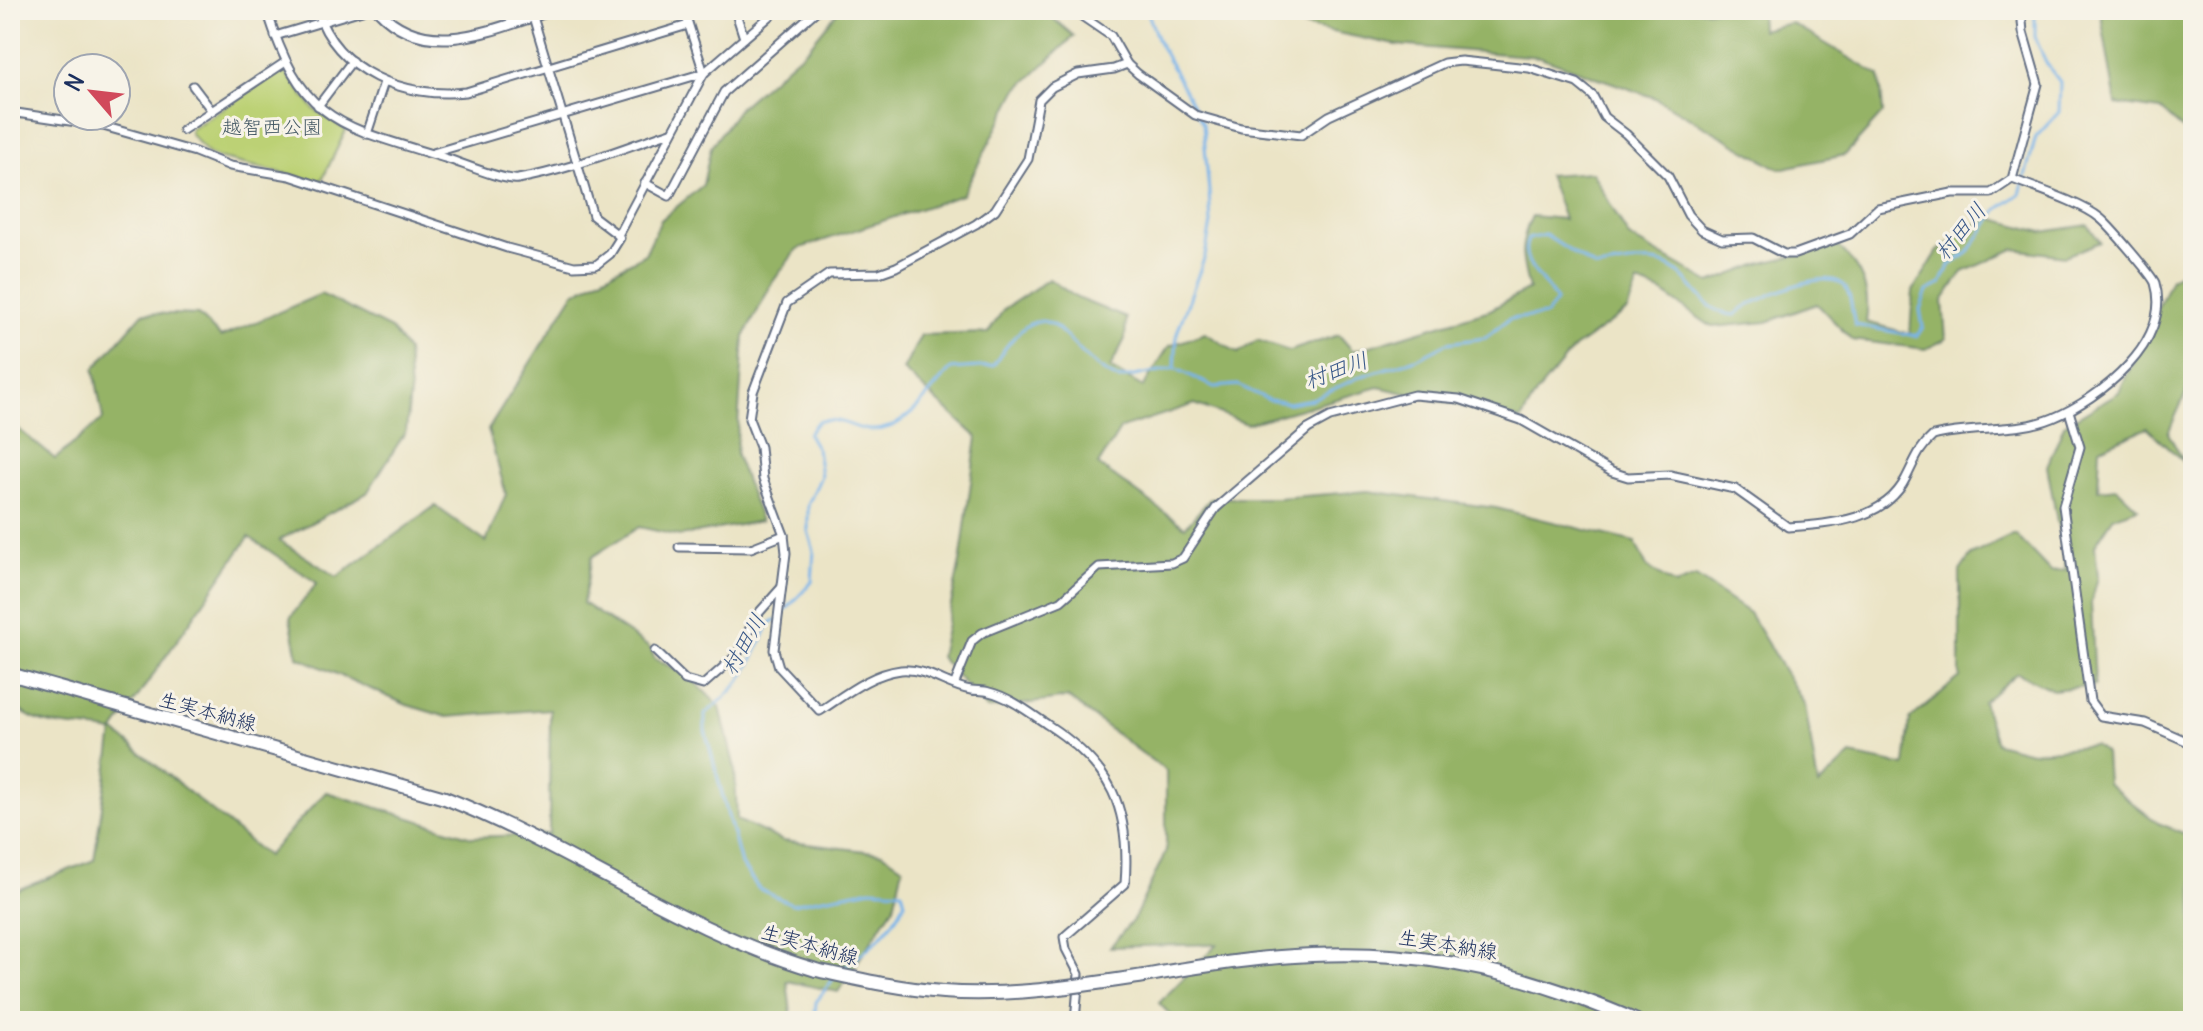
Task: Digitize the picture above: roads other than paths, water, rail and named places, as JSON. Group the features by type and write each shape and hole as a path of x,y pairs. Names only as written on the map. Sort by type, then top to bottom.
{"main road":[{"name":"生実本納線","path":"10,674 445,798 510,827 702,928 816,970 900,987 980,993 1069,987 1303,953 1394,954 1507,973 1637,1021"}],"street":[{"path":"267,10 284,63 318,106 367,134 515,180 672,132"},
{"path":"317,10 321,22 352,61 384,82 413,91 450,93 548,68 688,25"},
{"path":"275,36 362,10"},
{"path":"378,10 401,30 439,40 467,36 532,13 553,10"},
{"path":"684,10 704,73"},
{"path":"735,10 744,38"},
{"path":"10,112 103,126 195,152 230,166 290,176 507,248 574,266 596,265 610,254 620,238 618,235 704,73 777,10"},
{"path":"645,183 669,196 724,92 817,10"},
{"path":"1073,10 1111,36 1127,64 1195,115 1301,135 1329,116 1444,63 1461,61 1529,68 1561,76 1587,89 1604,117 1626,134 1668,176 1688,215 1702,230 1722,239 1753,238 1784,254 1805,252 1850,234 1878,208 1952,193 1991,193 2012,179 2038,84 2023,32 2021,10"},
{"path":"532,13 593,216 618,235"},
{"path":"318,106 352,61"},
{"path":"183,130 284,63"},
{"path":"1075,1021 1079,974 1066,949 1064,937 1125,884 1125,834 1103,770 1072,740 1009,700 932,674 902,670 869,679 820,711 779,667 774,650 786,553 784,535 763,479 760,447 748,408 787,303 829,274 879,273 976,224 995,210 1028,159 1039,100 1052,87 1078,74 1127,64"},
{"path":"431,154 704,73"},
{"path":"367,134 384,82"},
{"path":"193,86 212,111"},
{"path":"955,683 972,641 982,633 1061,601 1099,567 1172,563 1183,558 1216,508 1308,429 1330,417 1414,395 1459,399 1521,420 1612,472 1628,477 1670,475 1735,489 1788,527 1847,519 1878,509 1899,491 1920,446 1933,436 2031,424 2069,411 2109,383 2139,351 2154,317 2155,283 2098,216 2012,179"},
{"path":"2069,411 2080,447 2063,506 2090,701 2101,716 2145,723 2193,744"},
{"path":"679,547 751,548 784,535"},
{"path":"655,651 685,680 703,685 737,655 756,616 781,592"}],"waterway":[{"path":"1147,10 1158,41 1203,124 1209,192 1211,223 1205,256 1177,333 1175,367"},
{"name":"村田川","path":"781,615 812,582 814,551 808,531 808,505 821,476 817,449 808,434 818,421 843,422 873,430 897,423 908,416 951,369 993,366 1013,338 1030,324 1044,321 1056,327 1099,368 1119,379 1175,368 1214,387 1238,385 1269,400 1289,403 1312,399 1362,376 1416,359 1447,343 1485,338 1509,319 1546,315 1556,301 1526,256 1528,239 1545,235 1596,268 1643,262 1671,267 1703,300 1722,313 1735,315 1757,301 1790,287 1808,282 1837,281 1848,292 1855,325 1917,336 1923,327 1920,309 1927,291 1941,284 1949,266 1968,253 1997,210 2020,194 2036,137 2059,112 2060,82 2046,63 2035,37 2035,10"},
{"name":"村田川","path":"775,620 769,624 738,684 705,714 705,730 741,864 759,889 792,904 871,889 902,891 905,902 885,932 840,970"},
{"name":"村田川","path":"814,1021 816,1002 833,979"}],"park label":[{"name":"越智西公園","path":"272,126"}]}
